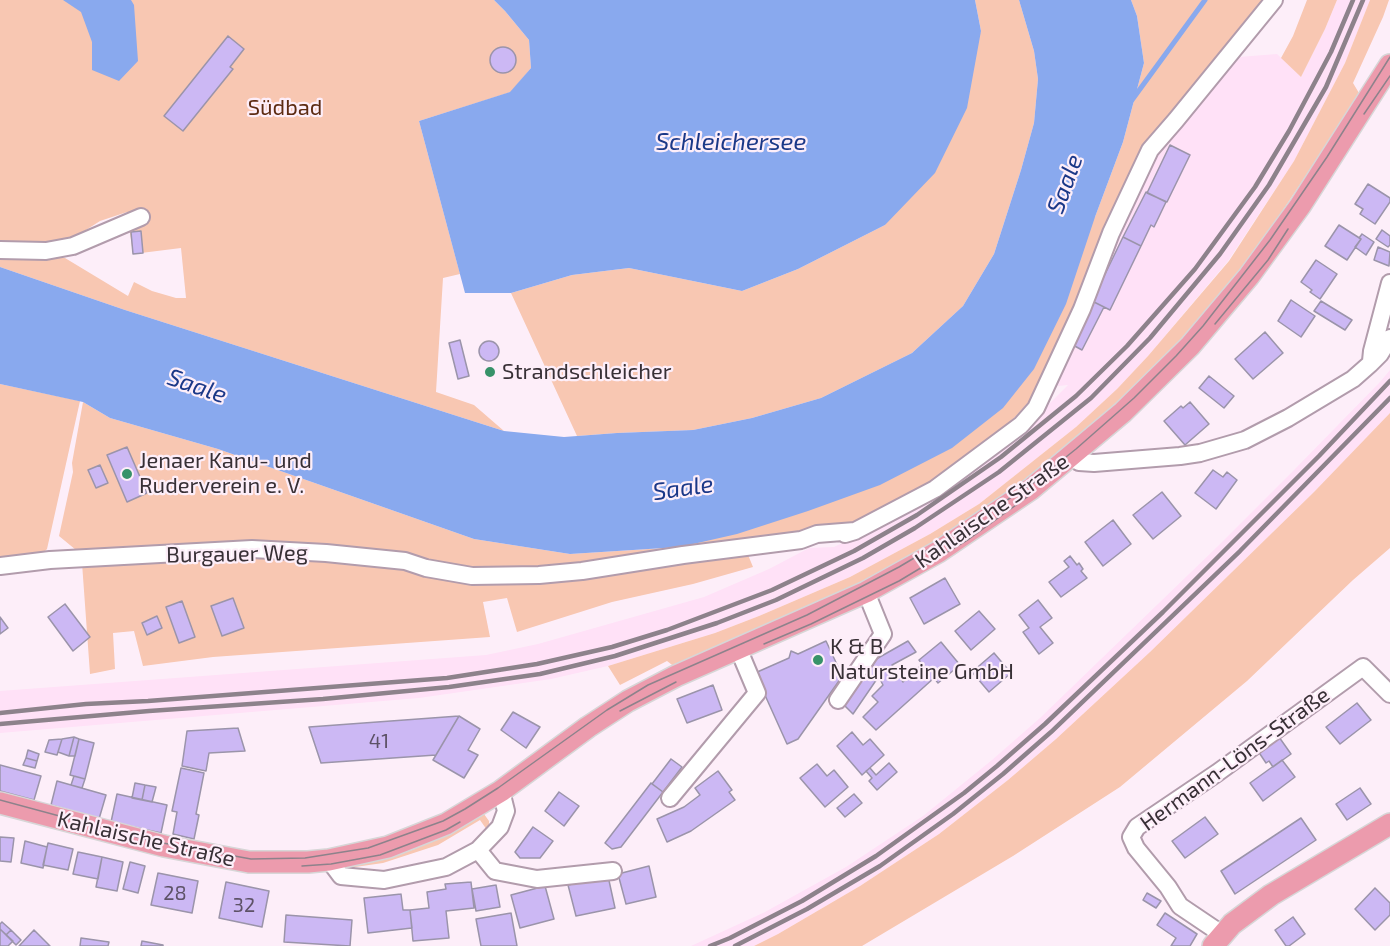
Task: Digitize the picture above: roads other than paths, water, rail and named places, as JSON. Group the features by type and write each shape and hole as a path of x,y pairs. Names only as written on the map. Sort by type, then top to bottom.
{"main road":[{"name":"Kahlaische Straße","path":"0,803 164,846 249,862 329,860 388,847 446,824 501,791 588,727 628,701 676,676 866,592 938,552 1031,489 1072,457 1123,412 1191,345 1249,276 1300,206 1390,65"},
{"name":"Hermann-Löns-Straße","path":"1218,940 1232,924 1271,895 1390,824"}],"street":[{"name":"Burgauer Weg","path":"0,566 50,560 252,549 405,561 426,568 472,576 539,575 801,540 817,534 855,531 935,489 1021,425 1036,408 1082,309 1111,233 1150,150 1274,0"},
{"path":"0,250 46,251 73,246 141,217"},
{"path":"1370,364 1390,283"},
{"path":"1072,457 1084,463 1140,460 1200,453 1231,444 1260,433 1353,379 1380,354 1390,338"},
{"path":"838,700 883,634 866,592"},
{"path":"670,798 757,693 738,648"},
{"name":"Hermann-Löns-Straße","path":"1218,940 1180,906 1168,887 1136,848 1131,837 1137,827 1363,667 1390,694"},
{"path":"329,860 341,876 384,880 446,867 478,850 500,827 506,811 501,791"},
{"path":"478,850 495,871 537,879 613,871"}],"water":[{"path":"63,0 131,0 134,5 138,61 119,81 92,70 92,42 81,12"},
{"name":"Schleichersee","path":"494,0 975,0 981,31 967,108 935,173 885,225 798,269 742,291 629,268 572,275 511,293 465,293 419,121 510,92 531,68 529,40"},
{"name":"Saale","path":"1019,0 1131,0 1137,16 1144,63 1123,142 1066,304 1034,369 1003,408 952,448 880,485 737,534 680,547 570,554 474,539 218,449 110,418 83,402 0,384 0,267 125,310 504,431 564,437 693,430 752,418 821,398 912,353 963,306 994,254 1034,123 1038,79 1034,51"}],"waterway":[{"path":"1132,100 1205,0"}],"tram line":[{"path":"0,800 152,841 251,859 305,858 368,848 443,821 498,788 607,710 648,685 807,615 899,567 963,529 1036,481 1076,449 1134,398 1203,326 1270,240 1327,157 1390,57"},
{"path":"1364,114 1390,76"},
{"path":"1215,324 1268,260 1288,229"},
{"path":"764,644 899,581 969,539 1030,495"},
{"path":"620,711 676,682"},
{"path":"302,866 331,864 380,855 446,830 460,822"}],"railway":[{"path":"0,713 86,704 447,678 537,664 612,647 667,630 772,590 854,551 917,515 1001,457 1076,396 1127,346 1195,269 1255,187 1289,131 1331,52 1353,0"},
{"path":"0,724 323,699 449,687 540,674 615,656 717,623 776,600 863,558 915,528 999,472 1091,398 1150,338 1220,254 1269,185 1326,87 1363,0"},
{"path":"710,946 802,901 876,856 964,793 997,766 1045,724 1163,612 1319,456 1390,381"},
{"path":"735,946 807,909 880,866 953,814 1003,774 1051,732 1240,551 1390,398"}],"place":[{"name":"Strandschleicher","path":"490,372"},
{"name":"Jenaer Kanu- und Ruderverein e. V.","path":"127,474"},
{"name":"K & B Natursteine GmbH","path":"818,660"}],"park label":[{"name":"Südbad","path":"285,108"}]}
